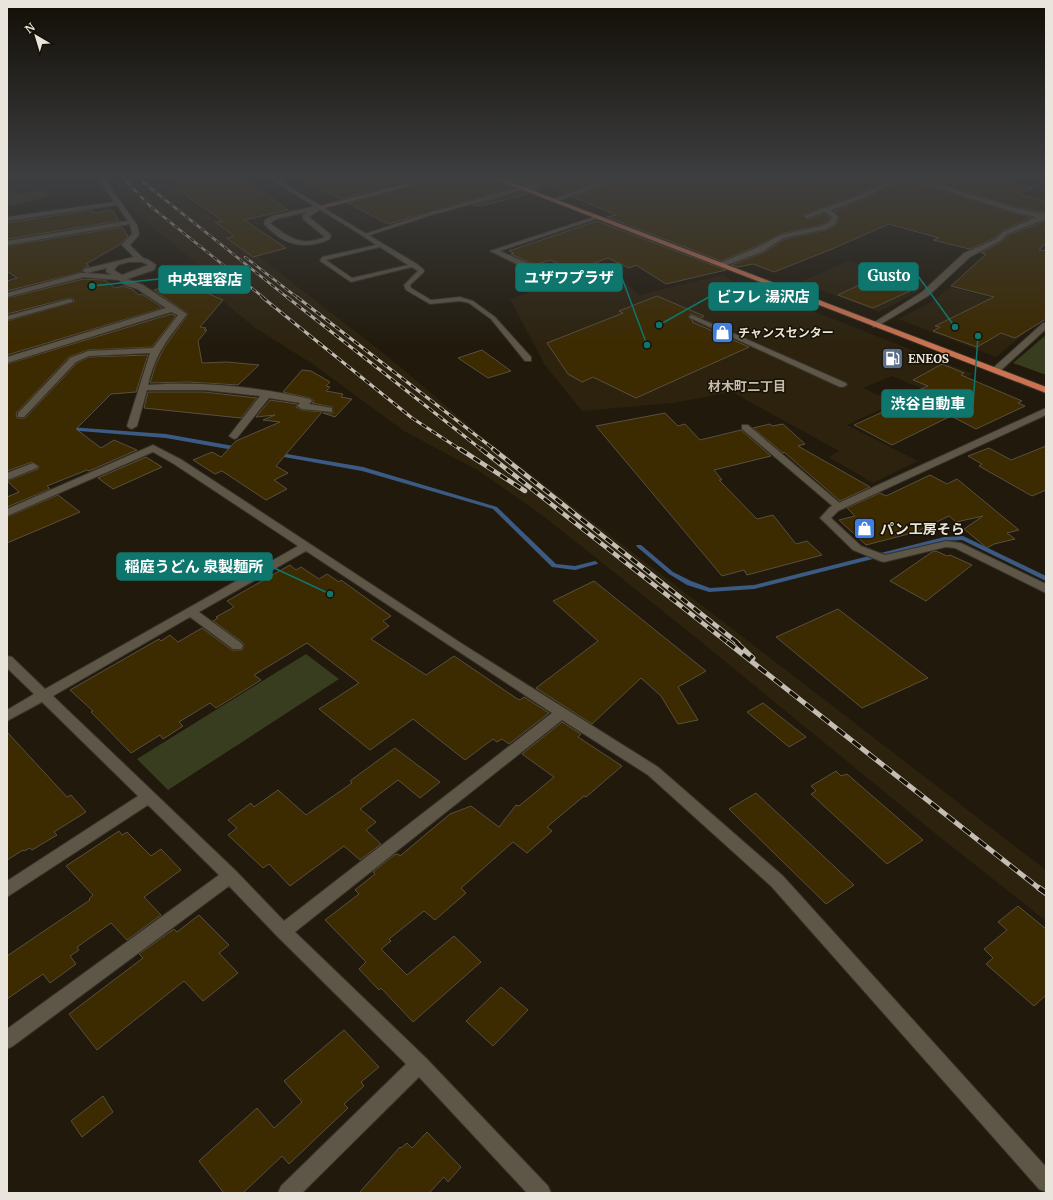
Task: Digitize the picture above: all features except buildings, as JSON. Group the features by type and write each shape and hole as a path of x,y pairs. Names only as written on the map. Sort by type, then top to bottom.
{"highway":[{"path":"643,234 1046,390"}],"street":[{"path":"7,243 61,234"},
{"path":"136,234 127,242 126,245 140,259"},
{"path":"281,234 294,243 304,245 321,242 328,238 327,234"},
{"path":"540,272 494,251 546,234"},
{"path":"720,264 759,250 782,236 792,234"},
{"path":"876,325 925,294 968,255 998,240 1004,234"},
{"path":"7,295 81,275 121,278 151,268 152,265 147,260 140,259 84,272 81,275"},
{"path":"114,265 109,270 128,283 140,287 172,309 183,314 168,330 149,361 132,426"},
{"path":"7,360 172,309"},
{"path":"996,370 1046,324"},
{"path":"21,416 73,360 88,354 156,350"},
{"path":"143,388 172,385 267,394 307,401 302,406 329,410"},
{"path":"234,436 267,394"},
{"path":"1046,411 839,507 825,518 857,548 884,559 946,544 957,545 1046,589"},
{"path":"7,513 153,448 178,462 460,648 653,771 776,880 1046,1182"},
{"path":"7,477 32,466"},
{"path":"7,716 306,547"},
{"path":"192,612 237,646"},
{"path":"7,660 230,876 283,931 419,1064 541,1193"},
{"path":"283,931 562,712"},
{"path":"7,890 149,797"},
{"path":"7,1040 230,876"},
{"path":"288,1193 419,1064"}],"lane":[{"path":"365,235 422,271 407,286 408,289 430,302 460,299 471,302 493,318 528,359"},
{"path":"382,245 324,258 323,261 351,280 414,265"},
{"path":"7,318 70,301"},
{"path":"692,317 843,385"},
{"path":"745,427 839,507"}],"shaded area":[{"path":"161,234 229,234 387,356 485,439 1046,870 1046,921 931,830 694,636 542,515 479,471 404,431 314,365 254,327 218,297 195,275 207,271"},
{"path":"849,261 884,272 928,283 916,293 879,312 800,282"},
{"path":"559,266 572,272 587,267 596,271 607,267 639,295 723,275 734,283 791,306 813,311 973,374 934,394 892,376 863,388 895,403 847,425 918,461 873,483 829,457 839,451 732,392 673,403 582,411 545,365 510,299 545,287 526,277"},
{"path":"950,287 999,300 1046,316 996,357 898,319 933,301"}],"green space":[{"path":"1046,335 1046,375 1013,363"},
{"path":"306,654 339,679 168,790 137,759"}],"waterway":[{"path":"69,429 166,436 239,449"},
{"path":"275,454 363,469 495,508 554,566 575,568 595,563"},
{"path":"639,546 671,573 689,583 709,590 754,587 944,539 963,538 1046,579"}],"railway":[{"path":"185,234 264,298"},
{"path":"208,234 288,298"},
{"path":"245,257 298,298"},
{"path":"262,297 412,418 461,450"},
{"path":"287,297 482,450"},
{"path":"297,297 495,450"},
{"path":"460,449 525,491"},
{"path":"481,449 728,643"},
{"path":"493,449 738,643"},
{"path":"727,642 1040,889"},
{"path":"736,642 753,658"},
{"path":"1039,888 1046,893"}],"place":[{"name":"中央理容店","path":"92,286"},
{"name":"ビフレ 湯沢店","path":"659,325"},
{"name":"Gusto","path":"955,327"},
{"name":"チャンスセンター","path":"722,333"},
{"name":"渋谷自動車","path":"978,336"},
{"name":"ユザワプラザ","path":"647,345"},
{"name":"ENEOS","path":"893,359"},
{"name":"パン工房そら","path":"865,529"},
{"name":"稲庭うどん 泉製麺所","path":"330,594"}],"district":[{"name":"材木町二丁目","path":"747,386"}]}
